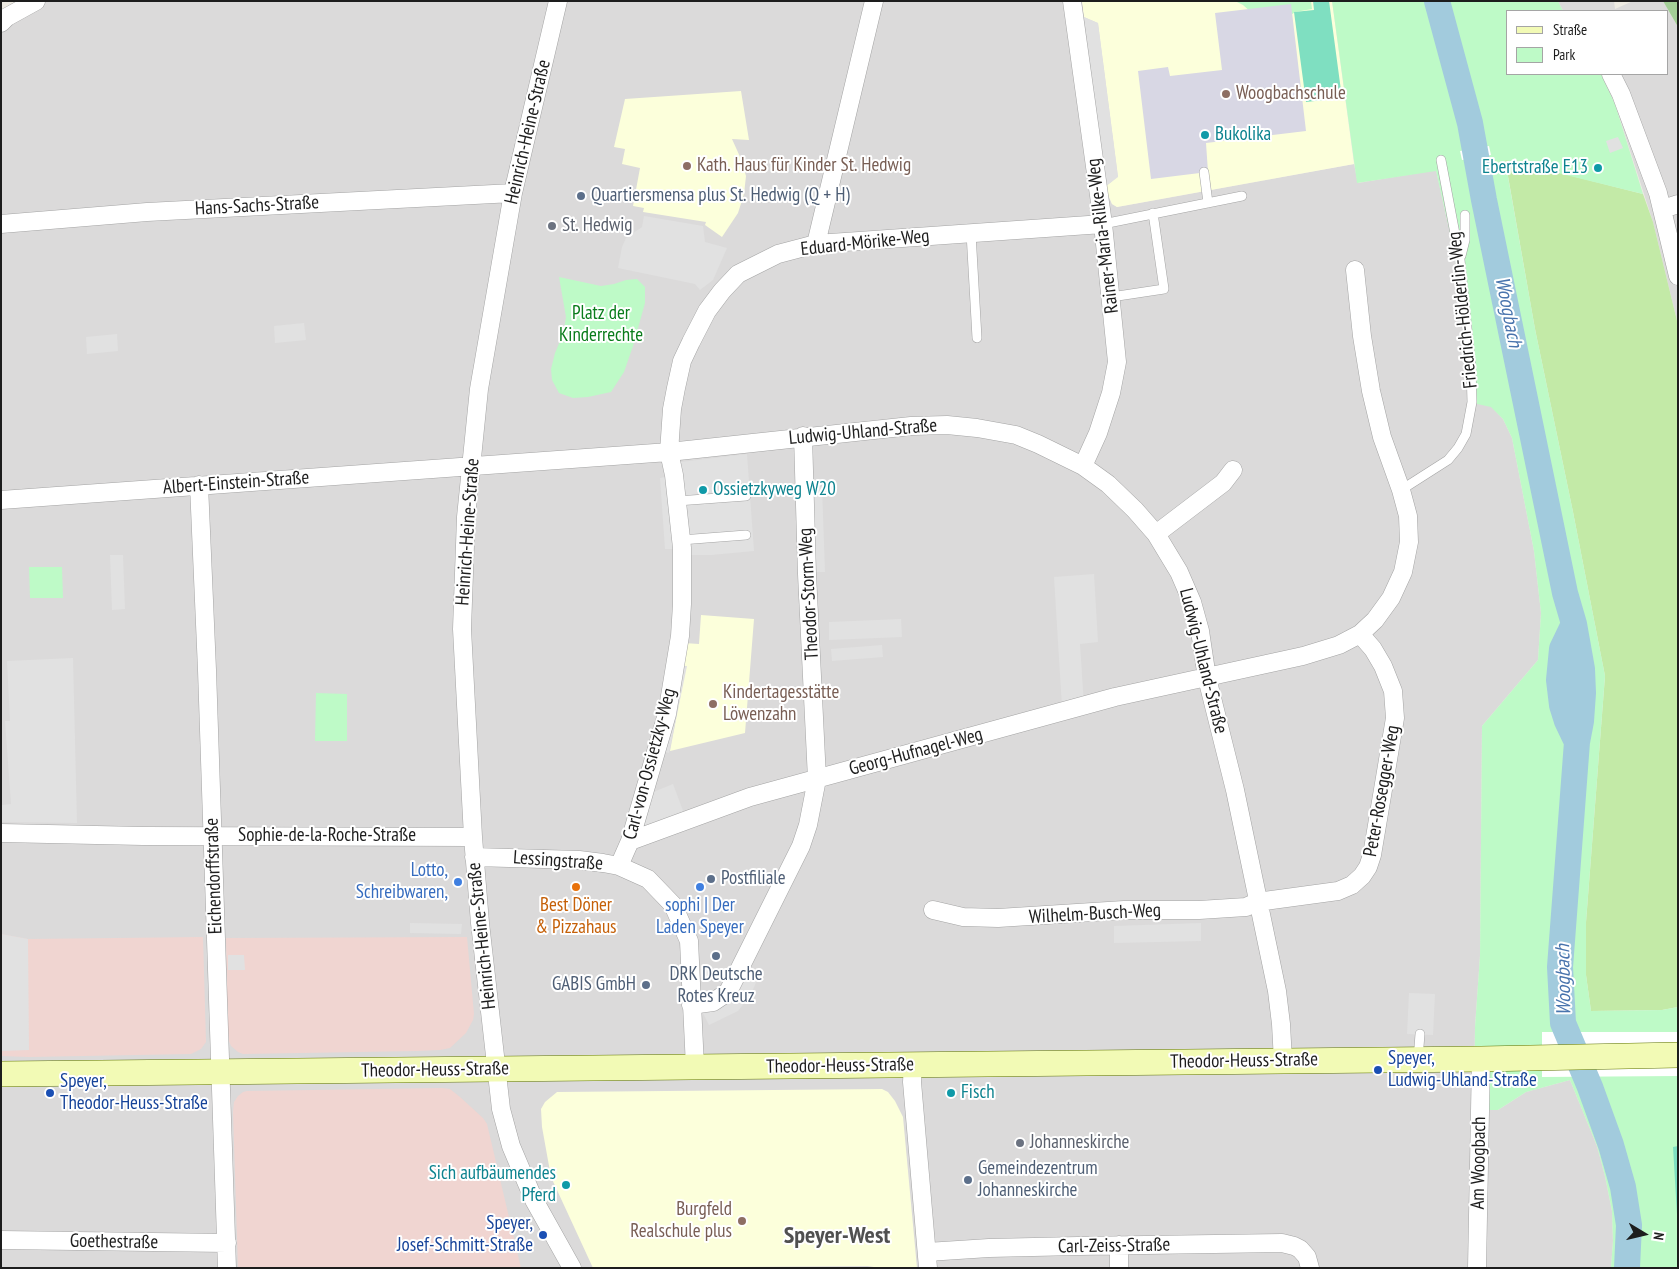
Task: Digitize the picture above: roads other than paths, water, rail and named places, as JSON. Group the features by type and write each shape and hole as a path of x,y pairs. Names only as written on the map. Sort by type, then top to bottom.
{"main road":[{"name":"Theodor-Heuss-Straße","path":"1,1074 1418,1060 1678,1055"}],"street":[{"path":"1,23 7,17 36,1"},
{"name":"Heinrich-Heine-Straße","path":"558,1 513,193 480,388 466,517 462,630 474,857 501,1109 511,1146 534,1200 572,1268"},
{"path":"816,244 874,1"},
{"name":"Rainer-Maria-Rilke-Weg","path":"1072,1 1103,224 1118,362 1111,393 1098,433 1083,466"},
{"path":"1612,75 1621,94 1658,192 1670,207 1678,276"},
{"name":"Hans-Sachs-Straße","path":"1,224 147,212 513,193"},
{"name":"Eduard-Mörike-Weg","path":"669,452 672,410 682,361 707,311 738,274 778,254 816,244 1103,224"},
{"path":"1207,678 1303,656 1338,645 1360,634 1375,620 1391,598 1403,572 1409,542 1408,516 1382,437 1371,392 1354,270"},
{"name":"Ludwig-Uhland-Straße","path":"471,467 669,452 803,436 911,426 947,425 1016,435 1083,466 1108,484 1156,534 1179,572 1192,602 1200,631 1207,678 1235,790 1277,991 1283,1061"},
{"name":"Theodor-Storm-Weg","path":"691,1005 713,1002 728,992 800,846 808,825 817,779 807,574 803,436"},
{"name":"Carl-von-Ossietzky-Weg","path":"619,866 630,841 667,714 680,636 682,604 681,540 674,475 669,452"},
{"name":"Albert-Einstein-Straße","path":"1,500 471,467"},
{"path":"1156,534 1223,483 1233,470"},
{"name":"Eichendorffstraße","path":"198,485 227,1268"},
{"name":"Peter-Rosegger-Weg","path":"1257,902 1338,891 1352,885 1362,876 1368,866 1377,835 1395,718 1393,691 1383,666 1373,649 1360,634"},
{"name":"Georg-Hufnagel-Weg","path":"630,841 750,797 1092,703 1207,678"},
{"name":"Sophie-de-la-Roche-Straße","path":"1,833 143,836 473,837"},
{"name":"Lessingstraße","path":"474,857 579,860 619,866 648,879 673,905 688,941 695,1067"},
{"name":"Wilhelm-Busch-Weg","path":"933,910 963,916 998,918 1124,910 1199,910 1246,907 1257,902"},
{"name":"Am Woogbach","path":"1477,1268 1481,1059"},
{"path":"913,1065 912,1082 927,1260"},
{"name":"Goethestraße","path":"1,1240 227,1243"},
{"name":"Carl-Zeiss-Straße","path":"927,1260 989,1248 1282,1243 1300,1249 1307,1256 1310,1268"},
{"path":"1119,1245 1119,1268"}],"lane":[{"name":"Friedrich-Hölderlin-Weg","path":"1401,490 1448,460 1466,434 1470,417 1472,382 1460,260 1441,160"},
{"path":"1204,172 1208,203"},
{"path":"1103,224 1242,196"},
{"path":"1111,297 1164,289 1153,214"},
{"path":"1460,260 1465,240 1464,215"},
{"path":"971,233 977,338"},
{"path":"677,501 746,496"},
{"path":"681,540 746,535"},
{"path":"1418,1060 1420,1034"}],"waterway":[{"name":"Woogbach","path":"1437,1 1470,123 1484,200 1582,669 1581,721 1577,742 1560,967 1563,1023 1590,1087 1611,1145 1623,1187 1629,1225 1627,1268"},
{"path":"1474,195 1484,200"},
{"name":"Woogbach","path":"1574,624 1562,649 1559,680 1562,705 1577,742"}],"place":[{"name":"Woogbachschule","path":"1226,94"},
{"name":"Bukolika","path":"1205,135"},
{"name":"Kath. Haus für Kinder St. Hedwig","path":"687,166"},
{"name":"Ebertstraße E13","path":"1598,168"},
{"name":"Quartiersmensa plus St. Hedwig (Q + H)","path":"581,196"},
{"name":"St. Hedwig","path":"552,226"},
{"name":"Ossietzkyweg W20","path":"703,490"},
{"name":"Kindertagesstätte Löwenzahn","path":"713,704"},
{"name":"Postfiliale","path":"711,879"},
{"name":"Lotto, Schreibwaren,","path":"458,882"},
{"name":"Best Döner & Pizzahaus","path":"576,887"},
{"name":"sophi | Der Laden Speyer","path":"700,887"},
{"name":"DRK Deutsche Rotes Kreuz","path":"716,956"},
{"name":"GABIS GmbH","path":"646,985"},
{"name":"Speyer, Ludwig-Uhland-Straße","path":"1378,1070"},
{"name":"Speyer, Theodor-Heuss-Straße","path":"50,1093"},
{"name":"Fisch","path":"951,1093"},
{"name":"Johanneskirche","path":"1020,1143"},
{"name":"Gemeindezentrum Johanneskirche","path":"968,1180"},
{"name":"Sich aufbäumendes Pferd","path":"566,1185"},
{"name":"Burgfeld Realschule plus","path":"742,1221"},
{"name":"Speyer, Josef-Schmitt-Straße","path":"543,1235"}],"district":[{"name":"Speyer-West","path":"837,1236"}],"park label":[{"name":"Platz der Kinderrechte","path":"601,325"}]}
